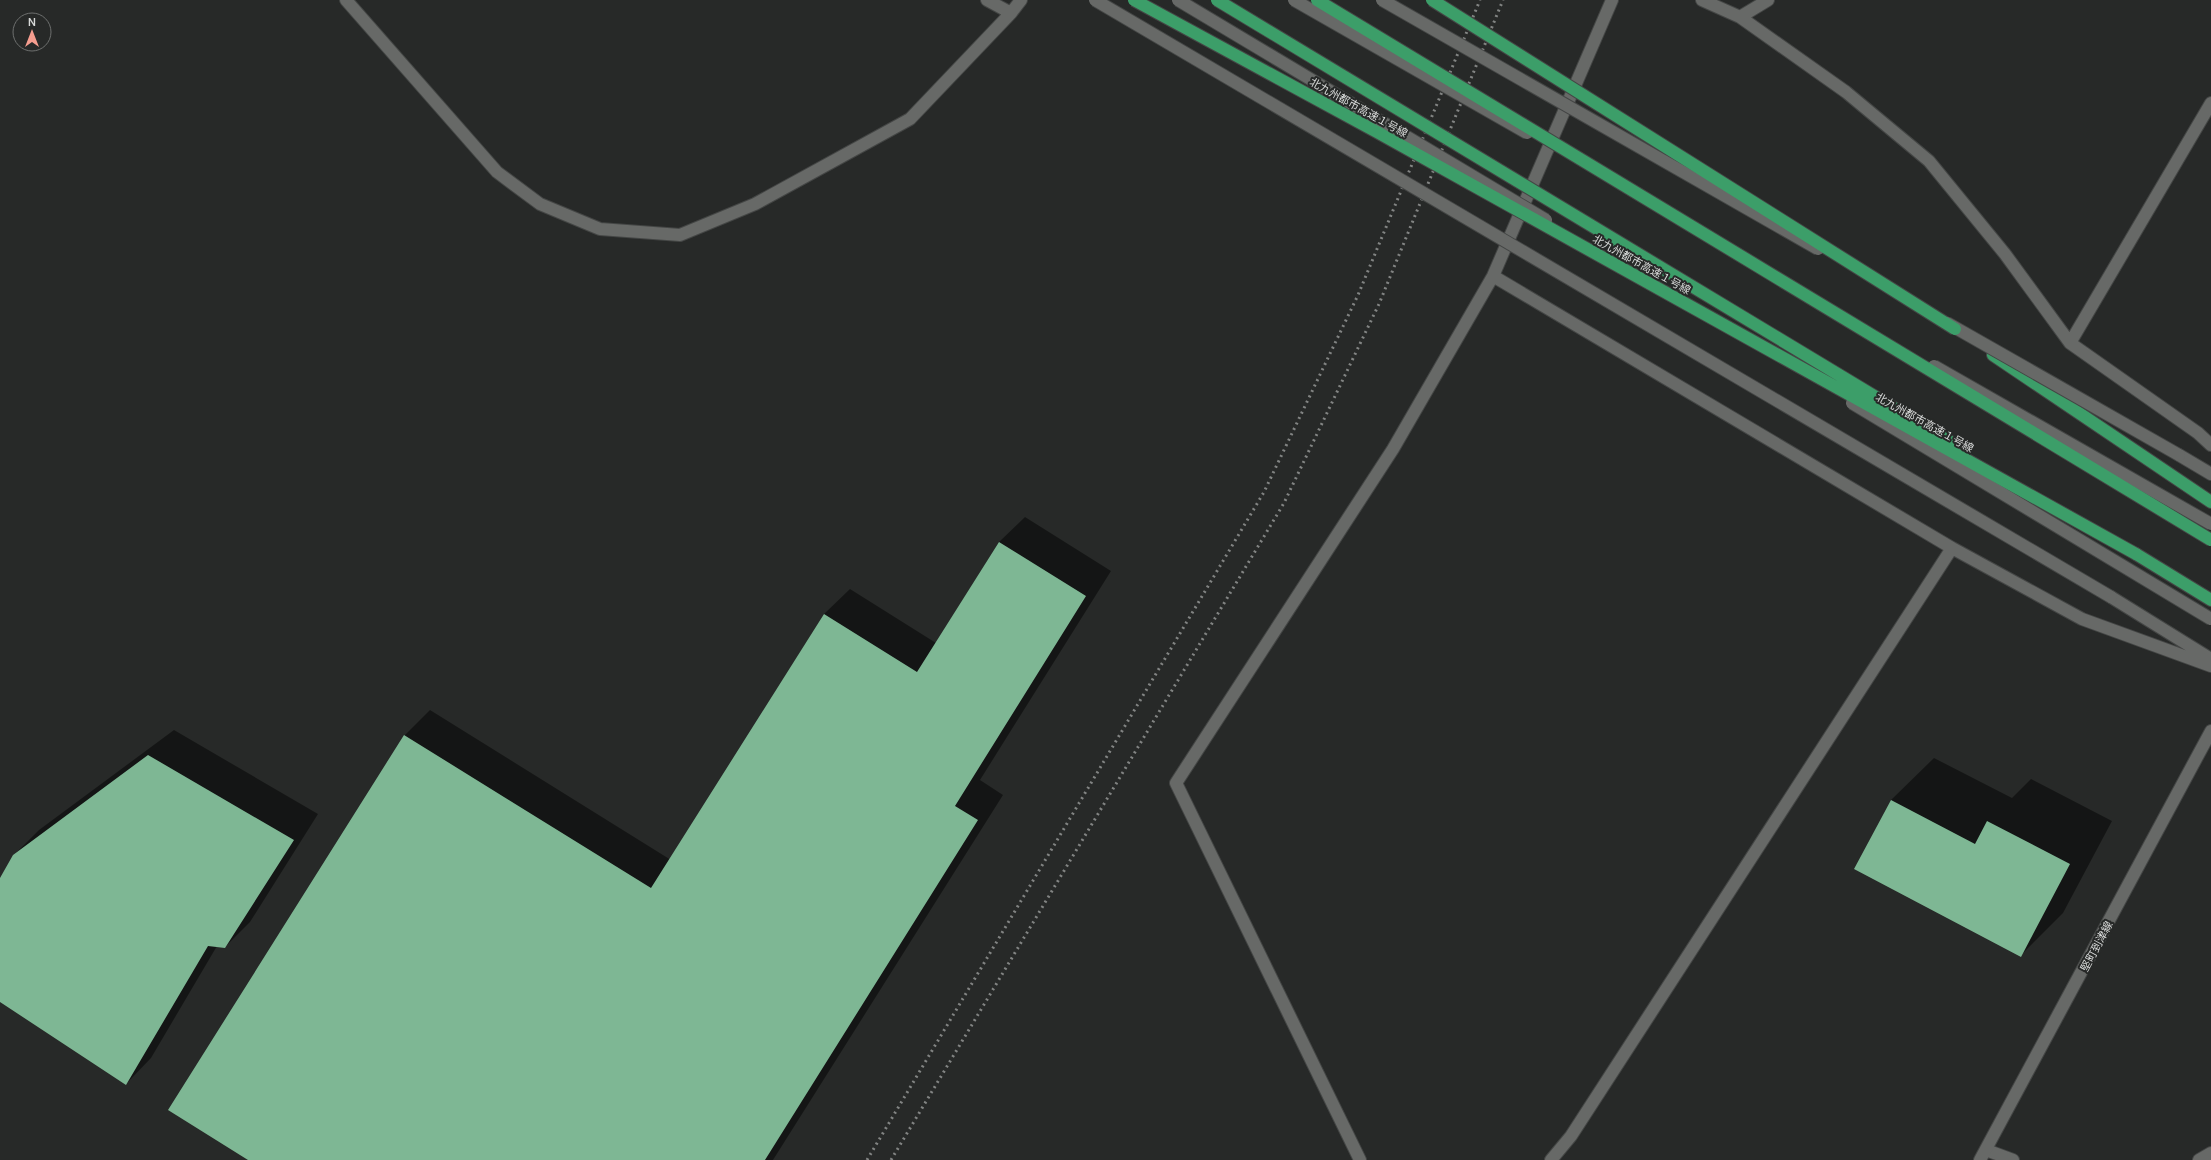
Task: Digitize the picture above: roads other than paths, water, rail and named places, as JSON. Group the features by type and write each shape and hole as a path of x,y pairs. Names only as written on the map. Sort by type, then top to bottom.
{"highway":[{"name":"北九州都市高速１号線","path":"1134,0 1377,132 2136,554"},
{"name":"北九州都市高速１号線","path":"1217,0 2211,600"},
{"path":"1317,0 2211,540"},
{"path":"1432,0 1956,329 2211,502"}],"street":[{"path":"346,0 497,172 540,204 600,229 680,235 755,204 910,119 1011,13 1021,0"},
{"path":"987,0 1011,13"},
{"path":"1095,0 2111,597 2211,659"},
{"path":"1178,0 2130,568 2211,619"},
{"path":"1294,0 2211,524"},
{"path":"1382,0 2211,474"},
{"path":"1360,1160 1176,783 1393,449 1493,276 1612,0"},
{"path":"1702,0 1740,17 1846,92 1929,162 2006,254 2070,343 2198,433 2211,445"},
{"path":"1740,17 1768,0"},
{"path":"2070,343 2211,103"},
{"path":"1493,276 1952,548 2082,619 2211,666"},
{"path":"1551,1160 1575,1129 1952,548"},
{"name":"堅町到津線","path":"1983,1155 2211,731"},
{"path":"2199,1160 2211,1153"},
{"path":"1983,1155 2013,1160"}],"railway":[{"path":"867,1160 1264,492 1358,295 1480,0"},
{"path":"891,1160 1284,503 1379,304 1503,0"}]}
